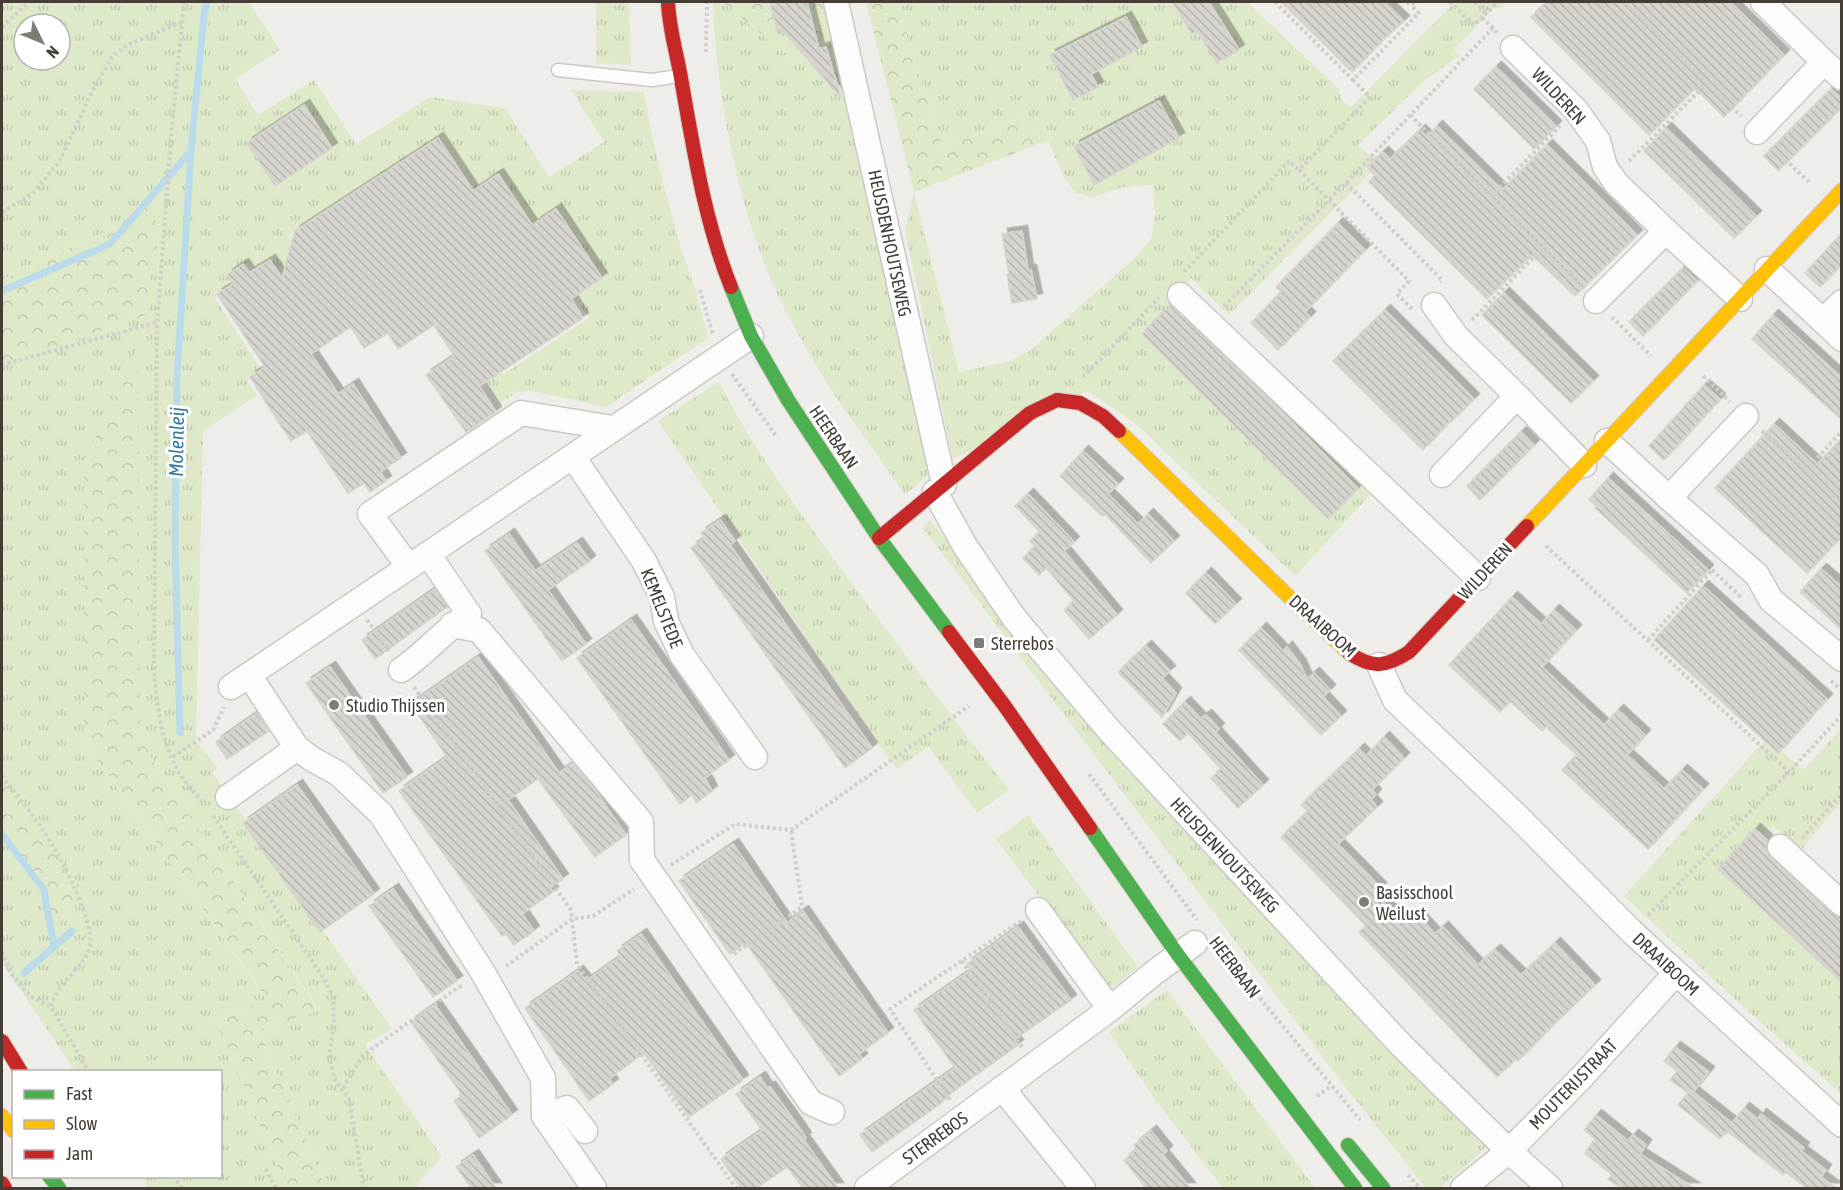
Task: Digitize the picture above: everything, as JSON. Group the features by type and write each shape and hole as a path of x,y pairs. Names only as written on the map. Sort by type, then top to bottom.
{"main road":[{"name":"HEERBAAN","path":"668,2 669,21 698,173 720,259 752,336 788,400 879,538 1052,772 1195,945 1355,1188"},
{"name":"HEERBAAN","path":"681,75 685,33"},
{"name":"WILDEREN","path":"1379,665 1393,663 1409,652 1842,190"},
{"path":"879,538 1030,413 1061,400"},
{"name":"DRAAIBOOM","path":"1061,400 1080,403 1103,416 1351,654 1379,665"},
{"name":"HEERBAAN","path":"1052,772 1142,880"},
{"path":"2,1041 20,1070"},
{"path":"2,1116 12,1128"},
{"path":"1341,1136 1383,1188"},
{"path":"2,1183 5,1188"}],"street":[{"name":"HEUSDENHOUTSEWEG","path":"837,2 940,488 965,546 1015,619 1110,731 1401,1045 1550,1188"},
{"path":"1766,3 1842,78"},
{"name":"WILDEREN","path":"1513,48 1576,110 1598,141 1605,167 1616,183 1740,299"},
{"path":"1757,132 1824,62"},
{"path":"1596,302 1666,231"},
{"path":"1767,269 1842,339"},
{"path":"1176,290 1478,578"},
{"path":"1429,301 1456,336 1584,465"},
{"path":"1823,321 1842,302"},
{"path":"594,1188 544,1116 543,1078 483,973 381,814 339,774 297,748 240,681 752,336"},
{"path":"1442,475 1517,396"},
{"path":"409,567 370,514 521,413 613,428"},
{"path":"1669,498 1746,416"},
{"path":"1607,441 1756,575 1771,600 1842,659"},
{"name":"KEMELSTEDE","path":"573,457 644,561 662,597 666,621 682,655 755,756"},
{"path":"401,670 452,625 469,614 428,554"},
{"path":"452,625 479,630 641,822 642,860 653,877 811,1103 832,1112"},
{"name":"DRAAIBOOM","path":"1379,665 1395,700 1516,815 1632,932 1842,1125"},
{"path":"228,797 297,748"},
{"path":"1784,850 1842,904"},
{"path":"1038,910 1110,1009"},
{"name":"STERREBOS","path":"867,1188 1195,945"},
{"name":"MOUTERIJSTRAAT","path":"1463,1188 1509,1150 1581,1078 1676,973"},
{"path":"1002,1088 1083,1188"},
{"path":"544,1116 567,1108 585,1131"}],"lane":[{"path":"558,70 652,80 681,75"}],"path":[{"path":"2,27 28,2"},
{"path":"184,2 158,322 154,670 157,712 180,774 216,819 321,974 333,996 334,1024 329,1057 334,1078 349,1099 364,1188"},
{"path":"706,60 707,2"},
{"path":"1275,2 1370,97 1299,170"},
{"path":"1450,2 1474,25 1498,2"},
{"path":"1474,2 1486,13"},
{"path":"1624,2 1830,202"},
{"path":"1353,80 1419,13 1411,3"},
{"path":"1482,18 1513,48"},
{"path":"2,212 32,194 59,162 93,90 112,57 128,45 182,21"},
{"path":"1209,322 1346,183 1493,28"},
{"path":"1612,177 1707,83"},
{"path":"1491,196 1576,110"},
{"path":"1410,115 1670,374"},
{"path":"1061,400 1176,290 1289,160 1410,281 1397,294 1412,309 1429,301 1442,280 1346,183"},
{"path":"1456,336 1543,249"},
{"path":"2,365 158,322"},
{"path":"1805,471 1842,431"},
{"path":"1526,528 1790,772"},
{"path":"1648,640 1728,551"},
{"path":"356,603 571,910 577,964 736,1188"},
{"path":"173,757 213,730 240,681"},
{"path":"342,1088 363,1055 483,973 572,920 593,916 735,824 791,830 969,706"},
{"path":"1632,932 1790,772 1842,715"},
{"path":"2,776 51,841 84,911 89,930 90,945 82,963 54,995 51,1007"},
{"path":"1784,850 1842,794"},
{"path":"716,966 802,907 791,830"},
{"path":"962,1118 890,1009 1038,910"},
{"name":"HEERBAAN","path":"1195,945 1360,1120"},
{"path":"2,952 12,975 18,982 32,997 51,1007 88,1070"},
{"path":"962,961 1034,1065"},
{"path":"266,1170 276,1188"},
{"path":"1405,1171 1420,1188"}],"green space":[{"path":"4,2 249,2 280,50 235,79 258,115 314,80 356,144 430,97 505,108 549,177 604,142 571,90 644,92 662,178 708,338 606,407 531,391 517,392 499,404 477,371 494,360 504,374 589,318 500,174 475,190 442,140 405,164 393,195 379,175 289,235 341,314 315,331 268,260 251,271 245,263 227,274 233,284 214,297 262,371 247,381 257,395 203,431 196,741 218,768 212,772 392,1029 365,1044 442,1157 420,1180 416,1188 326,1188 259,1030 319,1010 151,757 144,743 140,723 84,741 267,1000 215,1019 286,1188 148,1188 144,1178 222,1178 222,1070 74,1070 2,963 2,829 50,894 48,944 80,886 2,776 2,366 148,315 158,188 115,227 2,280 2,4"},
{"path":"596,2 629,2 631,65 596,63"},
{"path":"713,2 723,2 771,42 846,98 929,474 905,495 843,407 803,344 767,270 750,223 727,129 717,64"},
{"path":"723,2 826,2 846,98 771,42"},
{"path":"866,2 900,2 897,5 942,147 1028,116 1039,144 914,192"},
{"path":"900,2 1247,2 1339,89 1341,99 1351,107 1455,2 1506,2 1499,9 1495,7 1454,49 1459,56 1425,80 1358,145 1379,164 1229,315 1191,278 1169,300 1370,495 1295,576 1136,424 1088,391 953,459 905,231 914,192 959,372 1010,361 1030,350 1136,257 1151,239 1155,214 1153,185 1123,187 1093,197 1076,193 1065,179 1048,141 1039,144 1027,116 942,147 897,5"},
{"path":"158,187 148,315 2,366 2,280 115,227"},
{"path":"138,347 140,723 144,743 319,1011 259,1030 326,1188 286,1188 215,1019 267,999 84,741 84,462"},
{"path":"719,382 747,433 795,506 886,630 1009,790 977,813 929,747 896,769 658,421"},
{"path":"929,520 993,604 1487,1145 1441,1187 1426,1188 1350,1093 923,528"},
{"path":"1841,729 1841,802 1802,849 1773,826 1755,845 1841,922 1841,1094 1624,896 1767,738 1803,770"},
{"path":"2,776 80,886 48,945 50,894 2,829"},
{"path":"1028,815 1138,967 1109,990 996,839"},
{"path":"1167,990 1315,1188 1223,1188 1156,1101 1109,1032"}],"building":[{"path":"770,2 807,2 819,49 826,47 841,98 784,32 778,34"},
{"path":"1172,2 1209,2 1239,50 1217,63 1197,31 1192,34"},
{"path":"1281,2 1384,2 1404,21 1352,72"},
{"path":"1547,2 1730,2 1784,55 1724,117 1695,88 1649,135 1531,17"},
{"path":"1126,17 1142,47 1091,74 1098,87 1073,100 1050,55"},
{"path":"1496,67 1556,126 1534,149 1474,89"},
{"path":"1831,89 1842,99 1842,107 1778,171 1764,156"},
{"path":"1159,101 1179,138 1094,185 1074,146"},
{"path":"304,105 332,148 275,186 247,143"},
{"path":"1437,126 1502,190 1547,145 1637,235 1575,296 1532,255 1487,299 1369,182 1375,175 1367,167 1383,152 1390,159 1420,130 1427,137"},
{"path":"1666,128 1756,216 1734,238 1644,151"},
{"path":"438,138 473,191 498,174 532,225 556,209 602,278 571,299 583,318 479,386 496,412 466,432 426,375 454,356 434,325 398,349 388,333 364,348 351,327 311,354 338,394 353,384 401,458 380,472 386,481 370,492 364,483 348,493 307,431 291,441 279,423 250,377 265,367 217,294 233,284 227,275 243,264 249,273 270,260 282,278 295,231"},
{"path":"1338,223 1365,250 1305,312 1310,317 1278,350 1251,323 1281,292 1276,287"},
{"path":"1022,231 1028,270 1031,270 1037,299 1012,303 1002,234"},
{"path":"1842,233 1842,264 1820,287 1805,273"},
{"path":"1683,268 1697,281 1643,336 1629,322"},
{"path":"1504,293 1593,381 1571,403 1482,315"},
{"path":"1170,305 1358,488 1328,519 1142,334"},
{"path":"1385,310 1474,399 1423,450 1333,361"},
{"path":"1773,315 1842,378 1842,420 1752,339"},
{"path":"1704,385 1720,399 1664,460 1649,446"},
{"path":"1774,424 1817,464 1842,438 1842,536 1807,573 1715,488"},
{"path":"1521,432 1534,445 1480,500 1467,486"},
{"path":"1083,451 1118,484 1108,494 1138,524 1148,514 1174,541 1151,563 1105,514 1102,516 1060,476"},
{"path":"1608,478 1708,570 1687,593 1595,508 1597,507 1589,499"},
{"path":"1028,494 1074,542 1064,551 1117,615 1089,639 1064,610 1074,601 1046,568 1039,575 1023,558 1035,546 1030,541 1040,532 1015,506"},
{"path":"720,520 735,541 730,545 872,748 845,768 691,548 705,538 701,533"},
{"path":"509,534 535,571 577,543 590,561 548,590 586,644 562,661 485,551"},
{"path":"1821,569 1842,587 1842,630 1800,592"},
{"path":"1206,573 1236,604 1215,624 1186,593"},
{"path":"1703,586 1827,699 1778,753 1654,640"},
{"path":"435,589 447,607 375,659 362,640"},
{"path":"1512,597 1541,624 1554,610 1576,630 1542,667 1604,725 1618,710 1645,735 1627,755 1664,789 1682,770 1703,789 1648,849 1562,770 1577,755 1546,727 1542,731 1510,701 1500,712 1449,665"},
{"path":"631,620 729,760 705,778 712,791 696,803 692,795 680,804 577,658"},
{"path":"1261,628 1283,651 1287,647 1300,664 1307,679 1314,673 1330,690 1323,697 1341,716 1321,735 1239,650"},
{"path":"1146,646 1170,671 1162,678 1176,693 1162,717 1118,672"},
{"path":"478,657 559,773 573,763 590,783 626,835 595,857 538,779 508,800 563,879 550,888 553,892 522,914 534,931 514,945 506,934 502,936 399,791 447,757 411,704"},
{"path":"330,667 407,777 383,793 306,683"},
{"path":"1185,702 1201,719 1206,715 1219,729 1215,732 1263,785 1238,808 1211,778 1221,769 1188,733 1180,741 1163,724"},
{"path":"257,713 269,731 227,759 216,742"},
{"path":"1384,737 1404,758 1372,790 1376,794 1371,800 1377,807 1338,844 1381,888 1375,894 1400,919 1404,915 1410,921 1417,914 1435,934 1443,927 1478,965 1495,950 1521,975 1555,943 1595,985 1518,1061 1516,1059 1497,1077 1359,932 1366,926 1281,837 1308,811 1301,805 1359,749 1366,756"},
{"path":"297,785 374,894 320,932 243,823"},
{"path":"1755,829 1768,841 1766,851 1770,857 1842,922 1842,982 1718,869"},
{"path":"733,844 787,923 803,911 888,1033 859,1054 862,1059 839,1076 746,943 730,954 679,881"},
{"path":"393,889 457,981 433,997 369,906"},
{"path":"1018,927 1071,1000 1014,1040 1018,1045 872,1152 860,1135 955,1068 914,1010 971,970 967,964"},
{"path":"641,934 743,1080 689,1117 644,1053 609,1079 613,1084 589,1101 525,1008 578,971 586,981 621,956 617,951"},
{"path":"435,1005 512,1115 479,1138 454,1101 462,1095 411,1022"},
{"path":"1675,1047 1709,1072 1693,1092 1732,1123 1744,1108 1758,1119 1761,1114 1804,1148 1801,1151 1826,1170 1821,1177 1836,1188 1807,1188 1785,1172 1783,1175 1727,1131 1720,1139 1678,1105 1688,1093 1670,1080 1677,1071 1664,1061"},
{"path":"760,1077 767,1088 770,1087 800,1129 806,1138 803,1139 838,1188 803,1188 787,1167 757,1188 741,1188 721,1159 762,1130 736,1094"},
{"path":"1596,1115 1628,1141 1633,1135 1646,1145 1640,1154 1694,1188 1621,1188 1608,1179 1612,1175 1585,1153 1595,1139 1584,1130"},
{"path":"1151,1131 1167,1151 1163,1155 1190,1188 1146,1188 1124,1160 1137,1149 1134,1145"},
{"path":"473,1155 496,1188 471,1188 456,1167"}],"waterway":[{"name":"Molenleij","path":"180,733 175,540 177,376 191,151 207,2"},
{"name":"Molenleij","path":"2,291 110,244 190,152"},
{"name":"Molenleij","path":"2,834 44,890 54,947"},
{"name":"Molenleij","path":"24,973 72,931"}],"traffic: fast":[{"path":"731,287 751,336 788,400 879,538 949,632"},
{"path":"1090,828 1178,955 1355,1188"},
{"path":"1348,1145 1383,1188"},
{"path":"51,1178 59,1188"}],"traffic: slow":[{"path":"1527,526 1842,190"},
{"path":"1119,431 1349,653"},
{"path":"2,1116 12,1128"}],"traffic: jam":[{"path":"668,2 701,187 714,237 731,287"},
{"path":"879,538 1030,413 1057,400 1080,403 1103,416 1119,431"},
{"path":"1349,653 1365,662 1379,664 1393,661 1409,652 1527,526"},
{"path":"949,632 1004,705 1090,828"},
{"path":"2,1041 20,1070"},
{"path":"2,1183 5,1188"}],"place":[{"name":"Sterrebos","path":"979,643"},
{"name":"Studio Thijssen","path":"334,705"},
{"name":"Basisschool Weilust","path":"1364,902"}]}
